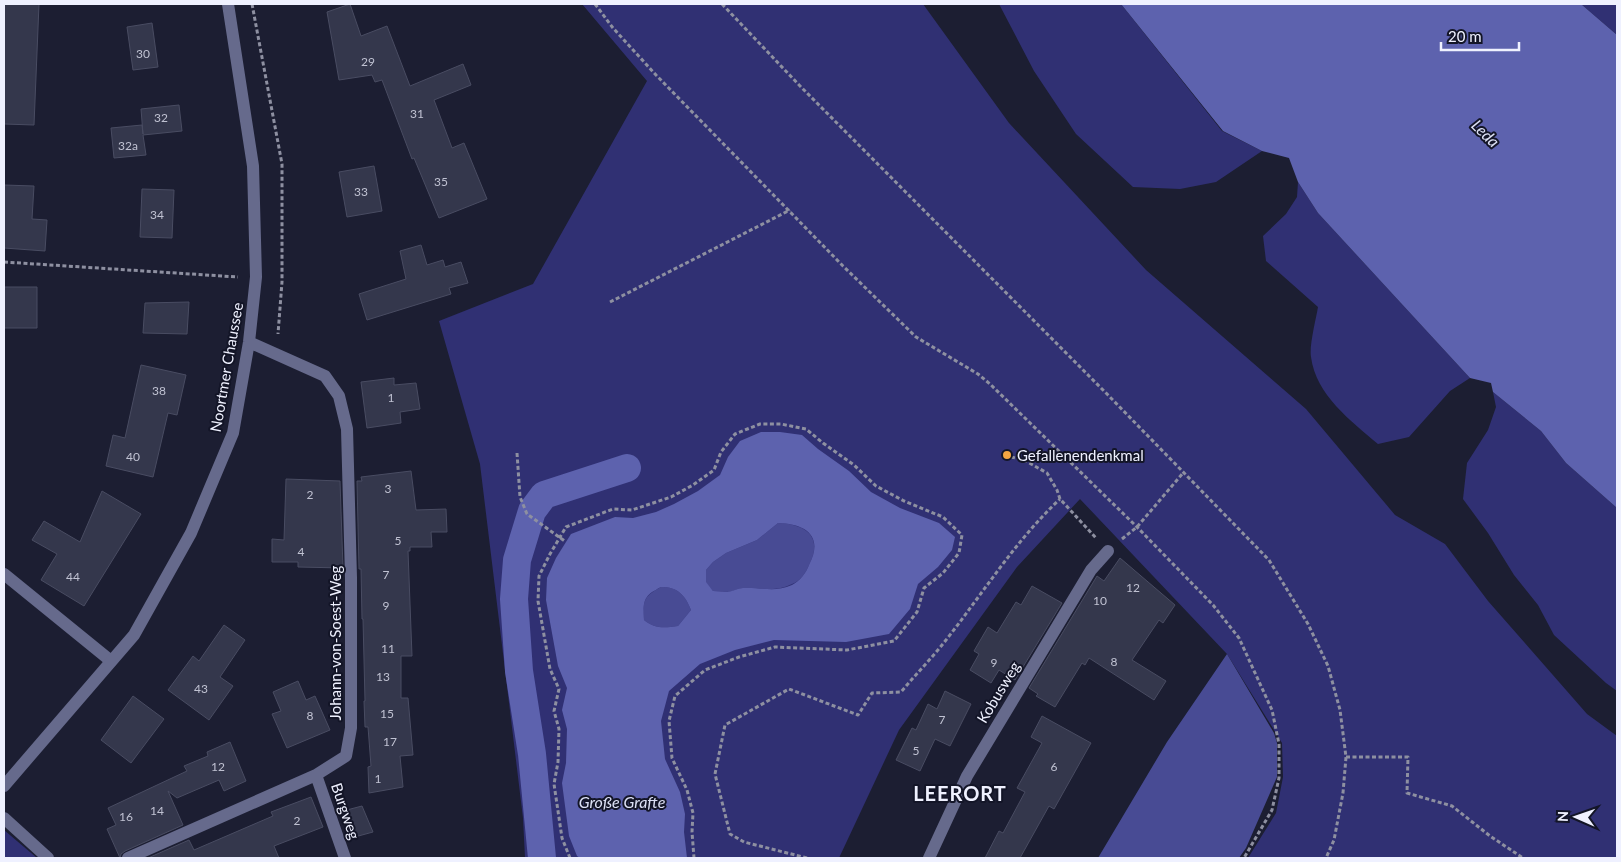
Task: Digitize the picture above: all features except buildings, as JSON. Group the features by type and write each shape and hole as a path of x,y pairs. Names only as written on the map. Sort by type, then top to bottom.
{"street":[{"name":"Noortmer Chaussee","path":"4,786 134,635 191,533 233,433 249,342 256,277 253,166 228,4"},
{"name":"Johann-von-Soest-Weg","path":"128,858 316,775 346,756 351,728 351,578 347,429 339,396 325,376 249,342"},
{"name":"Kobusweg","path":"929,858 967,776 1091,570 1108,551"},
{"path":"4,574 111,661"},
{"name":"Burgweg","path":"316,775 345,858"},
{"path":"4,818 48,858"}],"path":[{"path":"595,4 613,28 656,75 843,266 916,337 978,374 990,384 1137,527 1213,605 1239,638 1272,710 1278,744 1279,778 1272,810 1244,858"},
{"path":"722,4 801,87 913,198 1269,560 1308,624 1328,666 1340,710 1346,756 1343,792 1334,840 1326,858"},
{"path":"610,302 790,210"},
{"path":"4,262 256,277"},
{"path":"570,858 562,838 554,784 558,762 559,729 554,711 559,689 550,668 538,601 539,576 559,538 566,527 613,509 632,510 653,504 693,485 714,470 721,452 735,434 760,424 781,424 806,429 854,464 876,486 904,501 943,517 962,535 959,553 943,573 924,588 916,612 894,641 847,650 775,647 739,657 705,670 674,696 669,722 672,758 687,790 693,813 694,858"},
{"path":"517,453 520,497 527,514 566,542"},
{"path":"1011,457 1024,460 1047,473 1060,499 1108,551"},
{"path":"1137,527 1183,473"},
{"path":"807,858 744,842 730,834 716,774 725,725 789,689 858,715 872,693 901,692 944,642 1016,545 1060,499"},
{"path":"1346,756 1408,757 1407,793 1452,806 1490,836 1523,858"}],"shaded area":[{"path":"582,4 923,4 1009,123 1146,270 1306,409 1395,515 1445,544 1488,601 1587,714 1617,736 1617,858 1248,858 1276,813 1283,777 1282,743 1227,654 1080,499 1017,567 899,730 839,858 525,858 523,818 480,464 439,321 533,284 647,81"},
{"path":"999,4 1121,4 1222,131 1262,151 1216,182 1180,189 1133,187 1076,134 1034,71"},
{"path":"1581,4 1617,4 1617,35"},
{"path":"1298,182 1318,213 1470,378 1450,391 1409,437 1378,444 1346,416 1327,395 1314,371 1311,357 1318,307 1266,261 1263,236 1286,214 1297,197"},
{"path":"1493,392 1541,431 1566,463 1617,508 1617,691 1554,635 1538,605 1514,575 1488,533 1463,499 1467,463 1488,430 1496,407"},
{"path":"778,523 804,529 813,539 813,555 800,579 786,587 779,588 739,588 729,592 713,591 706,583 706,570 713,562 726,553 757,540"},
{"path":"661,587 672,588 680,593 691,610 678,626 660,627 644,620 645,600"},
{"path":"1227,654 1274,733 1277,743 1277,777 1246,848 1239,858 1098,858 1167,742"},
{"path":"4,830 37,858 4,858"}],"water":[{"name":"Leda","path":"1121,4 1581,4 1617,35 1617,508 1566,463 1541,431 1493,392 1491,383 1470,378 1318,213 1298,182 1289,158 1262,151 1223,131"},
{"name":"Große Grafte","path":"761,432 802,435 849,471 871,492 900,508 939,523 955,537 952,550 938,567 918,584 910,609 889,634 846,642 774,640 735,650 700,664 669,691 661,721 665,759 680,792 685,814 684,832 687,858 580,858 577,856 569,836 562,783 566,763 567,729 562,710 567,688 558,666 546,600 547,578 556,558 571,534 615,517 633,518 656,512 698,491 720,475 728,457 740,441","holes":["778,523 804,529 813,539 813,555 800,579 792,585 779,589 739,588 728,592 713,591 706,582 706,570 713,562 726,553 757,540","661,587 672,588 680,593 691,610 678,626 660,627 644,620 644,604 647,596"]}],"waterway":[{"path":"542,858 532,754 519,671 514,599 517,560 532,511 544,495 627,468"}],"place":[{"name":"Gefallenendenkmal","path":"1007,455"}],"district":[{"name":"LEERORT","path":"960,793"}]}
